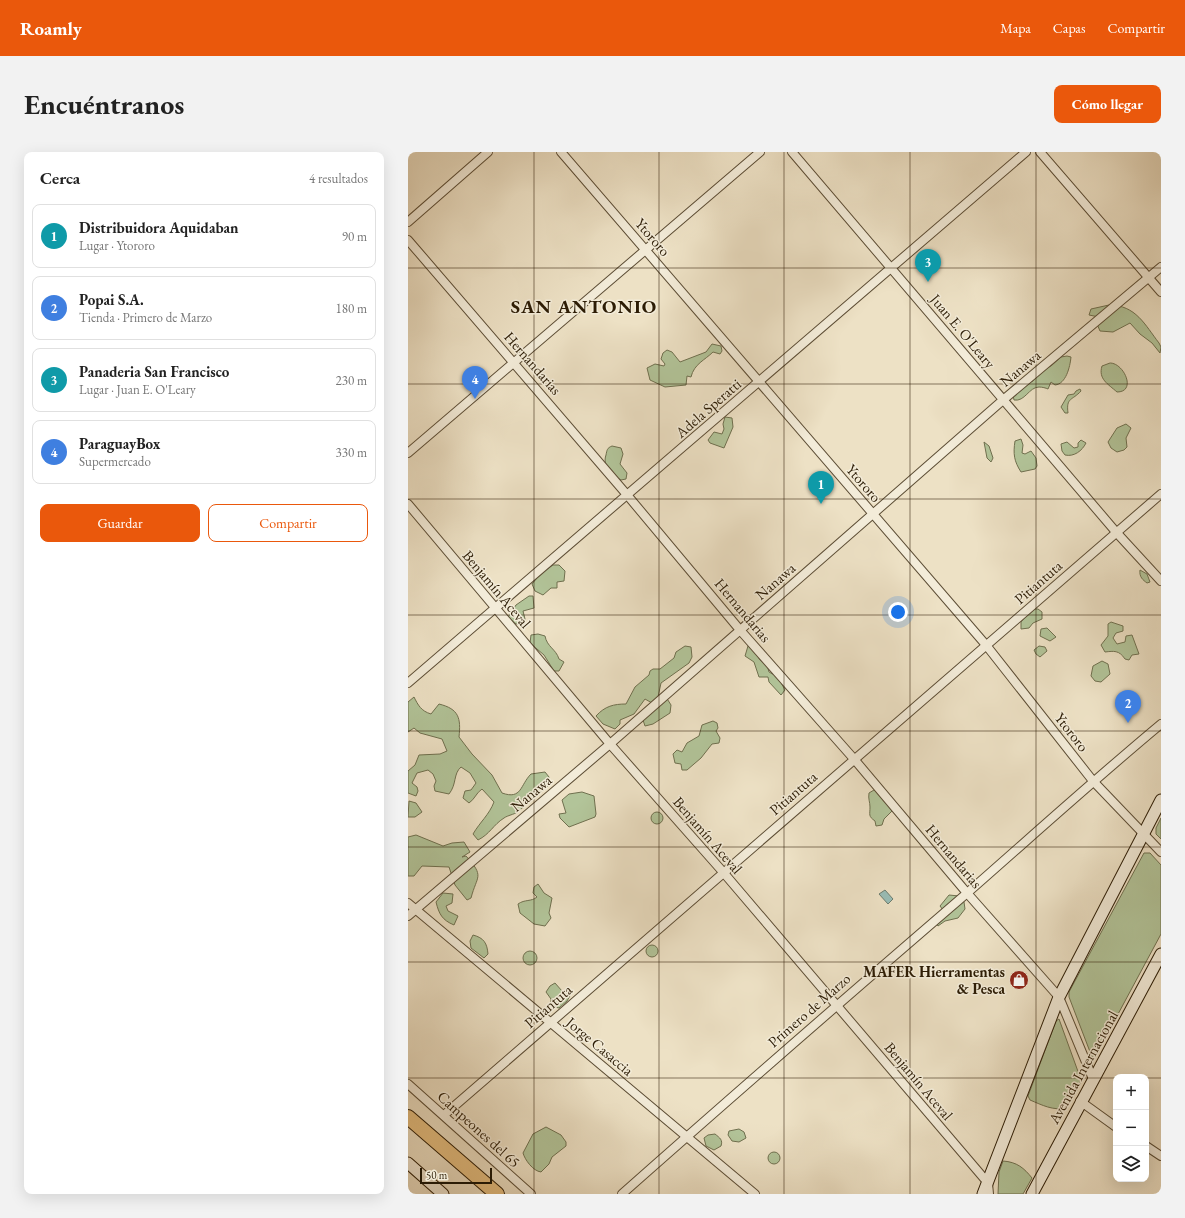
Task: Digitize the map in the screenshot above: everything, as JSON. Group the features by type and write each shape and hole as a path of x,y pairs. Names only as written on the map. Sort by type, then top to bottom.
{"highway":[{"path":"408,1116 497,1194"}],"main road":[{"path":"983,1194 988,1188 1059,997 1161,800"},
{"name":"Avenida Internacional","path":"1032,1194 1080,1101 1161,954"},
{"path":"408,1163 443,1194"}],"street":[{"path":"408,222 488,152"},
{"name":"Ytororo","path":"561,152 986,645 1093,781 1161,852"},
{"path":"408,454 513,362 760,152"},
{"name":"Juan E. O'Leary","path":"792,152 1116,532 1161,581"},
{"name":"Adela Speratti","path":"408,683 628,496 891,267 1026,152"},
{"path":"1040,152 1161,292"},
{"name":"Hernandarias","path":"408,240 628,496 740,630 854,759 967,893 1059,997 1093,1079"},
{"name":"Nanawa","path":"408,916 610,744 872,513 1003,400 1161,267"},
{"name":"Pitiantuta","path":"444,1115 1161,494"},
{"name":"Benjamín Aceval","path":"408,504 610,744 723,872 836,1005 988,1188"},
{"name":"Primero de Marzo","path":"622,1194 836,1005 967,893 1093,781 1161,724"},
{"name":"Jorge Casaccia","path":"408,903 755,1194"},
{"name":"Campeones del 65","path":"408,1084 531,1194"},
{"path":"1080,1101 1113,1125"},
{"path":"1149,1148 1161,1156"}],"green space":[{"path":"1109,305 1126,308 1139,317 1159,343 1161,347 1160,353 1152,343 1140,334 1130,323 1113,332 1100,331 1097,324 1099,317 1089,315 1091,309"},
{"path":"712,344 721,346 722,351 720,354 713,352 700,363 692,373 691,377 687,376 686,385 665,387 650,380 647,368 655,364 664,366 665,364 661,359 663,353 667,350 672,352 680,362 706,352"},
{"path":"1061,357 1071,357 1070,365 1062,382 1055,385 1051,382 1048,389 1039,387 1032,389 1021,399 1014,400 1013,395 1025,382 1033,381 1034,374 1051,366"},
{"path":"1110,363 1115,364 1124,372 1127,383 1123,391 1117,392 1107,384 1101,374 1102,366"},
{"path":"1080,389 1081,391 1070,400 1068,404 1068,413 1065,413 1061,407 1068,395 1074,394"},
{"path":"725,417 732,418 733,427 724,448 710,443 708,440 714,432 722,434"},
{"path":"1126,424 1131,428 1126,438 1127,447 1124,450 1117,452 1111,448 1108,442 1117,428"},
{"path":"1021,439 1023,445 1022,453 1025,454 1031,451 1036,458 1037,466 1035,469 1021,472 1015,461 1015,441"},
{"path":"1081,440 1086,443 1077,453 1065,455 1062,451 1061,444 1067,442 1074,448 1078,447 1078,443"},
{"path":"984,442 989,446 993,458 991,462 987,458"},
{"path":"612,446 621,448 623,454 620,464 627,473 626,479 621,480 611,473 605,463 608,448"},
{"path":"553,565 559,565 565,571 564,581 557,582 557,588 551,588 543,595 535,591 532,584 541,573"},
{"path":"1140,570 1147,574 1150,582 1147,583 1143,579 1140,575"},
{"path":"529,596 533,596 534,608 523,611 525,619 524,624 516,624 508,617 516,605"},
{"path":"1031,609 1038,609 1042,612 1042,619 1033,623 1029,628 1021,629 1021,622"},
{"path":"1111,622 1123,626 1123,631 1116,633 1113,638 1117,644 1125,642 1126,636 1132,635 1139,654 1132,655 1129,660 1125,659 1121,654 1116,652 1105,652 1101,645 1108,636 1108,624"},
{"path":"1047,628 1056,637 1050,641 1040,636 1041,629"},
{"path":"538,634 545,636 546,640 559,659 564,662 559,671 554,671 544,655 530,643 531,635"},
{"path":"685,646 691,647 692,657 689,663 661,683 658,697 666,697 671,705 670,713 653,724 645,726 642,717 652,703 645,699 634,714 620,720 620,724 615,729 603,724 596,716 610,706 626,704 635,687 649,675 650,671 653,669 660,669 674,658 676,652"},
{"path":"748,646 752,647 760,660 767,665 769,672 778,677 785,690 781,695 769,682 768,677 759,677 754,662 745,656"},
{"path":"1039,646 1045,647 1047,651 1040,657 1034,650"},
{"path":"1102,661 1108,664 1110,674 1101,682 1095,681 1091,676 1093,666"},
{"path":"414,697 418,705 428,713 431,714 439,704 446,706 455,712 460,725 459,737 472,754 492,775 502,793 513,795 517,793 531,774 545,772 549,777 549,785 535,796 526,799 525,804 519,811 504,818 486,835 478,840 473,834 490,811 494,802 482,789 469,803 463,798 465,791 471,790 476,783 470,773 461,767 457,773 453,787 449,794 435,791 434,786 436,781 433,774 428,770 417,773 412,783 417,787 418,791 416,796 408,793 408,771 415,765 419,755 440,754 447,751 442,739 420,733 414,728 408,732 408,702"},
{"path":"713,721 717,723 718,728 716,731 720,738 719,743 712,744 701,758 687,770 682,770 681,764 675,763 673,754 677,750 682,752 687,743 699,736 702,725"},
{"path":"874,790 881,795 892,811 884,819 882,825 876,826 875,821 870,815 869,797 869,793"},
{"path":"582,792 594,796 595,817 569,827 560,818 559,814 566,813 562,800 569,794"},
{"path":"409,801 416,803 422,812 415,817 408,817"},
{"path":"657,812 661,814 663,818 661,822 657,824 653,822 651,818 653,814"},
{"path":"1161,818 1161,839 1156,834 1156,828"},
{"path":"416,835 443,846 452,843 464,842 470,852 462,857 466,856 478,872 471,898 467,900 455,885 449,867 422,866 414,876 408,876 408,837"},
{"path":"1144,853 1150,853 1161,865 1161,934 1095,1057 1092,1057 1069,997 1069,992"},
{"path":"538,884 544,893 552,898 549,913 551,918 545,926 534,924 520,913 518,904 537,897 533,893 534,887"},
{"path":"443,893 453,894 452,903 446,906 448,911 458,916 454,925 444,919 438,910 436,902"},
{"path":"949,895 959,896 964,902 965,909 958,918 945,921 938,926 934,920 943,910 940,906"},
{"path":"473,935 482,939 486,944 488,954 484,958 471,948 470,941"},
{"path":"650,945 654,945 658,951 654,957 650,957 646,953 646,949"},
{"path":"530,951 535,953 537,958 535,963 530,965 525,963 523,958 525,953"},
{"path":"555,983 562,991 568,990 571,994 567,1001 559,1008 551,1006 551,999 546,992 550,986"},
{"path":"1059,1019 1080,1077 1080,1085 1067,1108 1062,1109 1043,1106 1030,1100 1028,1096 1056,1021"},
{"path":"546,1127 561,1135 566,1142 566,1146 552,1157 549,1164 541,1172 535,1170 530,1165 523,1153 533,1134"},
{"path":"739,1129 744,1132 746,1138 739,1142 732,1141 728,1135 729,1131"},
{"path":"715,1134 721,1139 722,1144 714,1150 706,1146 704,1138 708,1135"},
{"path":"774,1152 778,1154 780,1158 778,1162 774,1164 770,1162 768,1158 770,1154"},
{"path":"1003,1161 1020,1166 1032,1178 1023,1194 998,1194 999,1172"}],"water":[{"path":"885,890 893,899 888,904 879,894"}],"place":[{"name":"Panaderia San Francisco","path":"928,282"},
{"name":"ParaguayBox","path":"475,399"},
{"name":"Distribuidora Aquidaban","path":"821,504"},
{"name":"Popai S.A.","path":"1128,723"},
{"name":"MAFER Hierramentas & Pesca","path":"1019,980"}],"district":[{"name":"SAN ANTONIO","path":"584,306"}]}
